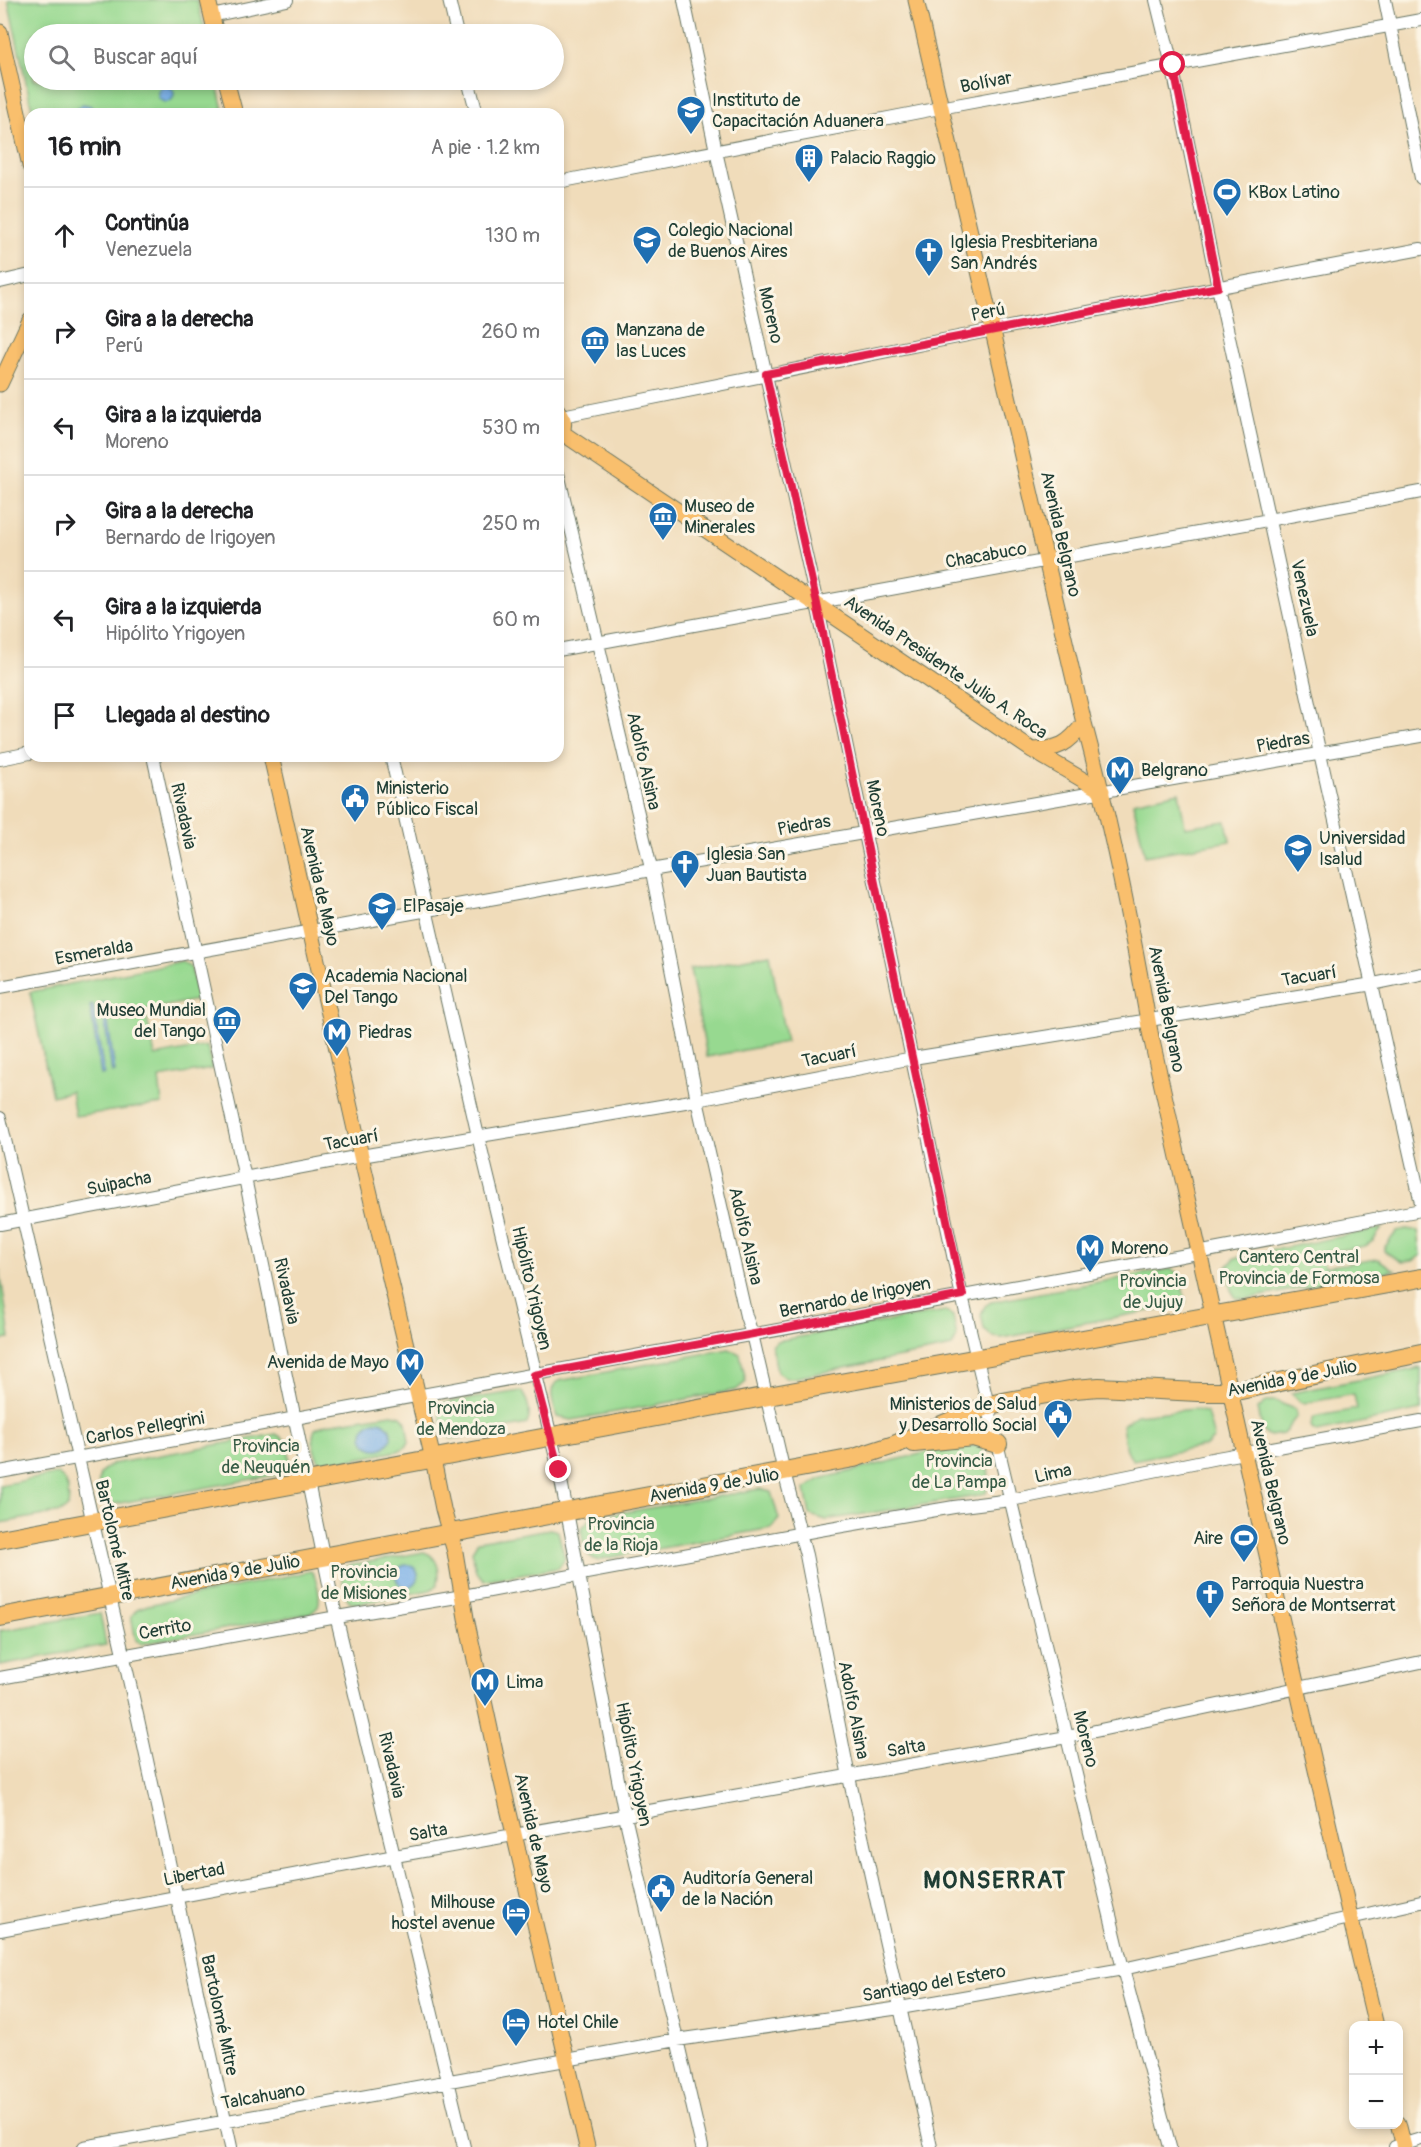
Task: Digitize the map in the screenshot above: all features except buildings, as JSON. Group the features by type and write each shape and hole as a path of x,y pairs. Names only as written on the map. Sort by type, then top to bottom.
{"highway":[{"path":"0,1539 1421,1278"},
{"name":"Avenida 9 de Julio","path":"0,1617 854,1458 894,1445 989,1405 1067,1390 1099,1387 1230,1392 1421,1353"},
{"path":"894,1445 973,1437 998,1444"}],"main road":[{"path":"208,0 214,24"},
{"name":"Avenida Belgrano","path":"916,0 1084,723 1102,791 1148,1020 1213,1317 1296,1689 1375,2021"},
{"path":"0,32 2,53 24,142"},
{"path":"228,90 233,108"},
{"path":"0,384 24,333"},
{"name":"Avenida Presidente Julio A. Roca","path":"564,437 1032,750 1102,791"},
{"path":"1032,750 1049,749 1066,743 1084,723"},
{"name":"Avenida de Mayo","path":"272,762 361,1156 450,1533 468,1629 586,2147"},
{"path":"1399,2129 1401,2146"}],"street":[{"path":"212,16 287,0"},
{"path":"449,0 455,24"},
{"name":"Moreno","path":"684,0 817,604 958,1279 1123,1969 1170,2147"},
{"name":"Venezuela","path":"1156,0 1173,65 1218,287 1421,1203"},
{"path":"1384,0 1421,178"},
{"name":"Bolívar","path":"564,181 940,108 1421,20"},
{"path":"471,90 475,108"},
{"name":"Perú","path":"564,413 1421,249"},
{"path":"0,282 24,276"},
{"name":"Chacabuco","path":"564,649 1421,492"},
{"name":"Adolfo Alsina","path":"564,498 651,870 697,1100 746,1316 806,1555 849,1777 931,2147"},
{"name":"Piedras","path":"195,953 651,870 1421,736"},
{"path":"0,759 24,754"},
{"name":"Rivadavia","path":"154,762 245,1178 323,1556 464,2147"},
{"name":"Hipólito Yrigoyen","path":"392,762 478,1137 534,1375 551,1437 626,1816 702,2147"},
{"name":"Esmeralda","path":"0,987 195,953"},
{"name":"Tacuarí","path":"245,1178 361,1156 697,1100 913,1058 1373,984 1421,974"},
{"name":"Bartolomé Mitre","path":"0,1118 123,1655 231,2147"},
{"name":"Suipacha","path":"0,1224 245,1178"},
{"name":"Bernardo de Irigoyen","path":"296,1419 1421,1210"},
{"name":"Carlos Pellegrini","path":"0,1472 296,1419"},
{"name":"Lima","path":"337,1617 579,1575 799,1533 954,1507 1011,1500 1245,1453 1421,1421"},
{"name":"Cerrito","path":"0,1678 337,1617"},
{"name":"Salta","path":"395,1856 1067,1737 1421,1662"},
{"name":"Libertad","path":"0,1930 395,1856"},
{"name":"Santiago del Estero","path":"450,2081 677,2040 900,2008 1123,1969 1421,1902"},
{"name":"Talcahuano","path":"84,2147 450,2081"},
{"path":"1401,2146 1421,2139"}],"green space":[{"path":"8,0 197,0 203,24 24,24 24,73"},
{"path":"28,90 218,90 223,108 32,108"},
{"path":"1179,792 1185,827 1226,821 1230,841 1145,856 1133,802"},
{"path":"770,954 786,1042 707,1057 690,969"},
{"path":"182,961 191,967 197,1000 145,1010 155,1056 207,1046 212,1069 159,1078 162,1104 75,1116 71,1091 52,1096 30,992"},
{"name":"Cantero Central Provincia de Formosa","path":"1382,1228 1373,1241 1365,1246 1321,1253 1324,1267 1378,1259 1395,1270 1246,1299 1236,1298 1231,1290 1226,1268 1235,1258"},
{"name":"Cantero Central Provincia de Formosa","path":"1407,1229 1418,1231 1421,1255 1413,1261 1402,1262 1384,1251 1384,1248 1397,1231"},
{"name":"Provincia de Jujuy","path":"1170,1269 1179,1273 1186,1303 1002,1338 993,1337 984,1329 981,1314 985,1306 991,1302"},
{"path":"0,1270 10,1338 0,1340"},
{"path":"945,1311 953,1316 957,1337 952,1347 793,1378 786,1378 777,1372 772,1346 777,1341"},
{"path":"729,1349 740,1354 746,1382 736,1390 572,1420 557,1417 552,1392 559,1381"},
{"path":"1421,1368 1421,1410 1317,1432 1312,1429 1311,1425 1314,1417 1357,1409 1354,1394 1305,1403 1300,1402 1291,1393"},
{"name":"Provincia de Mendoza","path":"521,1391 528,1407 527,1424 452,1439 448,1437 442,1425 439,1407 442,1403"},
{"path":"1267,1401 1276,1401 1296,1410 1297,1416 1283,1434 1270,1436 1263,1432 1258,1409"},
{"path":"1194,1409 1207,1413 1214,1438 1206,1446 1133,1460 1126,1451 1122,1425 1137,1415"},
{"path":"392,1414 401,1416 406,1422 409,1442 406,1447 398,1451 327,1464 320,1463 313,1446 315,1429 326,1424"},
{"name":"Provincia de Neuquén","path":"276,1434 287,1441 290,1462 286,1473 115,1504 105,1501 100,1490 100,1475 106,1467 112,1464"},
{"name":"Provincia de La Pampa","path":"956,1445 979,1446 988,1468 986,1493 826,1520 810,1515 805,1489 820,1479"},
{"path":"58,1474 68,1489 68,1507 61,1512 0,1523 0,1485"},
{"name":"Provincia de la Rioja","path":"760,1489 771,1492 779,1519 771,1528 597,1560 589,1556 585,1548 581,1529 591,1518"},
{"path":"550,1529 558,1531 565,1559 558,1568 484,1580 476,1572 472,1551 478,1541"},
{"name":"Provincia de Misiones","path":"424,1552 433,1558 439,1571 437,1586 430,1590 357,1604 350,1602 346,1596 341,1574 346,1566"},
{"path":"311,1571 317,1583 319,1598 318,1606 311,1613 141,1644 136,1640 131,1617 137,1609"},
{"path":"100,1613 106,1645 0,1665 0,1631"}],"water":[{"path":"159,90 174,91 174,97 169,102 163,102 158,97"},
{"path":"83,104 92,108 78,108"},
{"path":"102,1003 105,1003 115,1072 112,1073"},
{"path":"93,1005 104,1074 101,1075 90,1006"},
{"path":"377,1421 387,1425 391,1435 387,1445 377,1449 367,1445 363,1435 367,1425"},
{"path":"407,1565 415,1568 418,1576 415,1584 407,1587 399,1584 396,1576 399,1568"}],"place":[{"name":"Instituto de Capacitación Aduanera","path":"691,136"},
{"name":"Palacio Raggio","path":"809,184"},
{"name":"KBox Latino","path":"1227,218"},
{"name":"Colegio Nacional de Buenos Aires","path":"647,266"},
{"name":"Iglesia Presbiteriana San Andrés","path":"929,278"},
{"name":"Manzana de las Luces","path":"595,366"},
{"name":"Museo de Minerales","path":"663,542"},
{"name":"Belgrano","path":"1120,796"},
{"name":"Ministerio Público Fiscal","path":"355,824"},
{"name":"Universidad Isalud","path":"1298,874"},
{"name":"Iglesia San Juan Bautista","path":"685,890"},
{"name":"ElPasaje","path":"382,932"},
{"name":"Academia Nacional Del Tango","path":"303,1012"},
{"name":"Museo Mundial del Tango","path":"227,1046"},
{"name":"Piedras","path":"337,1058"},
{"name":"Moreno","path":"1090,1274"},
{"name":"Avenida de Mayo","path":"410,1388"},
{"name":"Ministerios de Salud y Desarrollo Social","path":"1058,1440"},
{"name":"Aire","path":"1244,1564"},
{"name":"Parroquia Nuestra Señora de Montserrat","path":"1210,1620"},
{"name":"Lima","path":"485,1708"},
{"name":"Auditoría General de la Nación","path":"661,1914"},
{"name":"Milhouse hostel avenue","path":"516,1938"},
{"name":"Hotel Chile","path":"516,2048"}],"district":[{"name":"MONSERRAT","path":"995,1880"}],"route":[{"path":"559,1470 534,1375 963,1295 766,374 1218,287 1173,65"}]}
